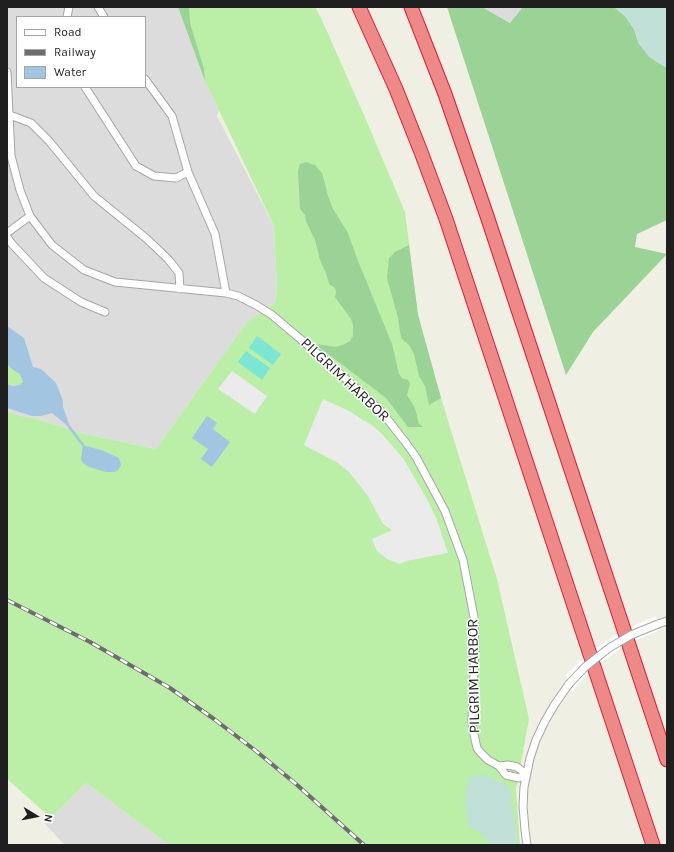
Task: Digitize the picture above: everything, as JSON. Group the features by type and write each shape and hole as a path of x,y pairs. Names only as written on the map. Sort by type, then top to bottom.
{"highway":[{"path":"359,7 396,89 443,213 653,845"},
{"path":"411,7 443,88 477,187 667,760"}],"street":[{"path":"98,7 103,16"},
{"name":"PILGRIM HARBOR","path":"7,72 9,156 30,216 52,245 84,270 115,282 226,293 244,299 272,315 324,359 381,411 416,457 445,511 462,553 470,589 474,617 475,648 473,730 480,752 498,766 503,773 511,777 519,778 526,774"},
{"path":"146,80 172,116 188,172 215,234 226,293"},
{"path":"86,88 136,166 154,176 176,178 188,172"},
{"path":"8,114 31,123 49,141 94,196 147,239 168,259 179,273 180,289"},
{"path":"7,233 30,216"},
{"path":"7,237 44,278 81,302 105,312"},
{"path":"527,845 524,830 523,806 526,774 532,749 540,730 555,704 569,684 585,667 609,648 631,635 667,622"},
{"path":"498,766 508,765 517,767 526,774"}],"shaded area":[{"path":"7,7 178,7 205,81 219,110 217,116 274,226 277,289 275,303 247,322 156,449 85,434 34,418 21,416 7,411"},
{"path":"482,7 523,7 511,23"},
{"path":"614,7 667,7 667,68 649,57 639,44 634,29 625,16"},
{"path":"257,336 281,354 273,365 249,348"},
{"path":"246,351 270,368 262,380 238,362"},
{"path":"232,371 267,396 255,414 218,389"},
{"path":"323,399 349,411 373,426 403,458 428,501 437,520 448,553 406,561 400,564 387,559 377,551 372,539 392,530 383,524 368,496 349,472 338,463 304,445"},
{"path":"483,774 505,783 512,793 510,803 513,810 518,845 491,845 481,833 469,827 465,796 470,777"},
{"path":"86,783 169,845 65,845 45,824"}],"green space":[{"path":"178,7 315,7 364,115 405,212 418,315 441,398 497,579 529,719 516,790 520,845 169,845 86,783 51,818 7,779 7,411 85,434 156,449 247,322 275,303 277,289 274,226 205,81"},
{"path":"178,7 189,7 190,23 204,69 205,81"},
{"path":"447,7 482,7 510,23 523,7 614,7 625,16 634,29 639,44 654,60 667,68 667,220 637,234 635,247 667,254 593,332 566,375"},
{"path":"306,162 315,165 322,173 333,209 348,233 392,344 399,374 402,378 408,380 410,384 407,395 415,408 419,424 423,427 408,427 386,398 315,344 336,347 345,344 350,341 353,336 353,325 351,319 335,297 335,288 329,284 320,260 315,240 306,221 305,215 300,209 298,171 300,164"},
{"path":"409,245 418,315 441,398 429,405 425,386 419,376 414,354 409,345 401,338 398,318 387,278 389,258 395,252"},
{"path":"7,364 20,374 23,383 20,385 9,385 7,383"}],"water":[{"path":"7,326 24,338 33,367 41,369 56,383 63,401 63,407 69,424 68,426 52,413 41,416 32,416 7,408 7,383 13,386 20,385 23,382 20,374 7,364"},
{"path":"207,416 217,423 213,429 230,442 212,467 201,459 208,449 192,438"},
{"path":"83,445 104,451 119,458 121,465 118,470 114,472 106,472 89,467 83,463 81,459"}],"pier":[{"path":"656,616 660,630 634,641 612,654 590,672 572,691 566,675 588,654 620,632"}],"waterway":[{"path":"68,425 83,445"}],"railway":[{"path":"7,600 90,642 170,688 256,751 296,784 364,845"}]}
